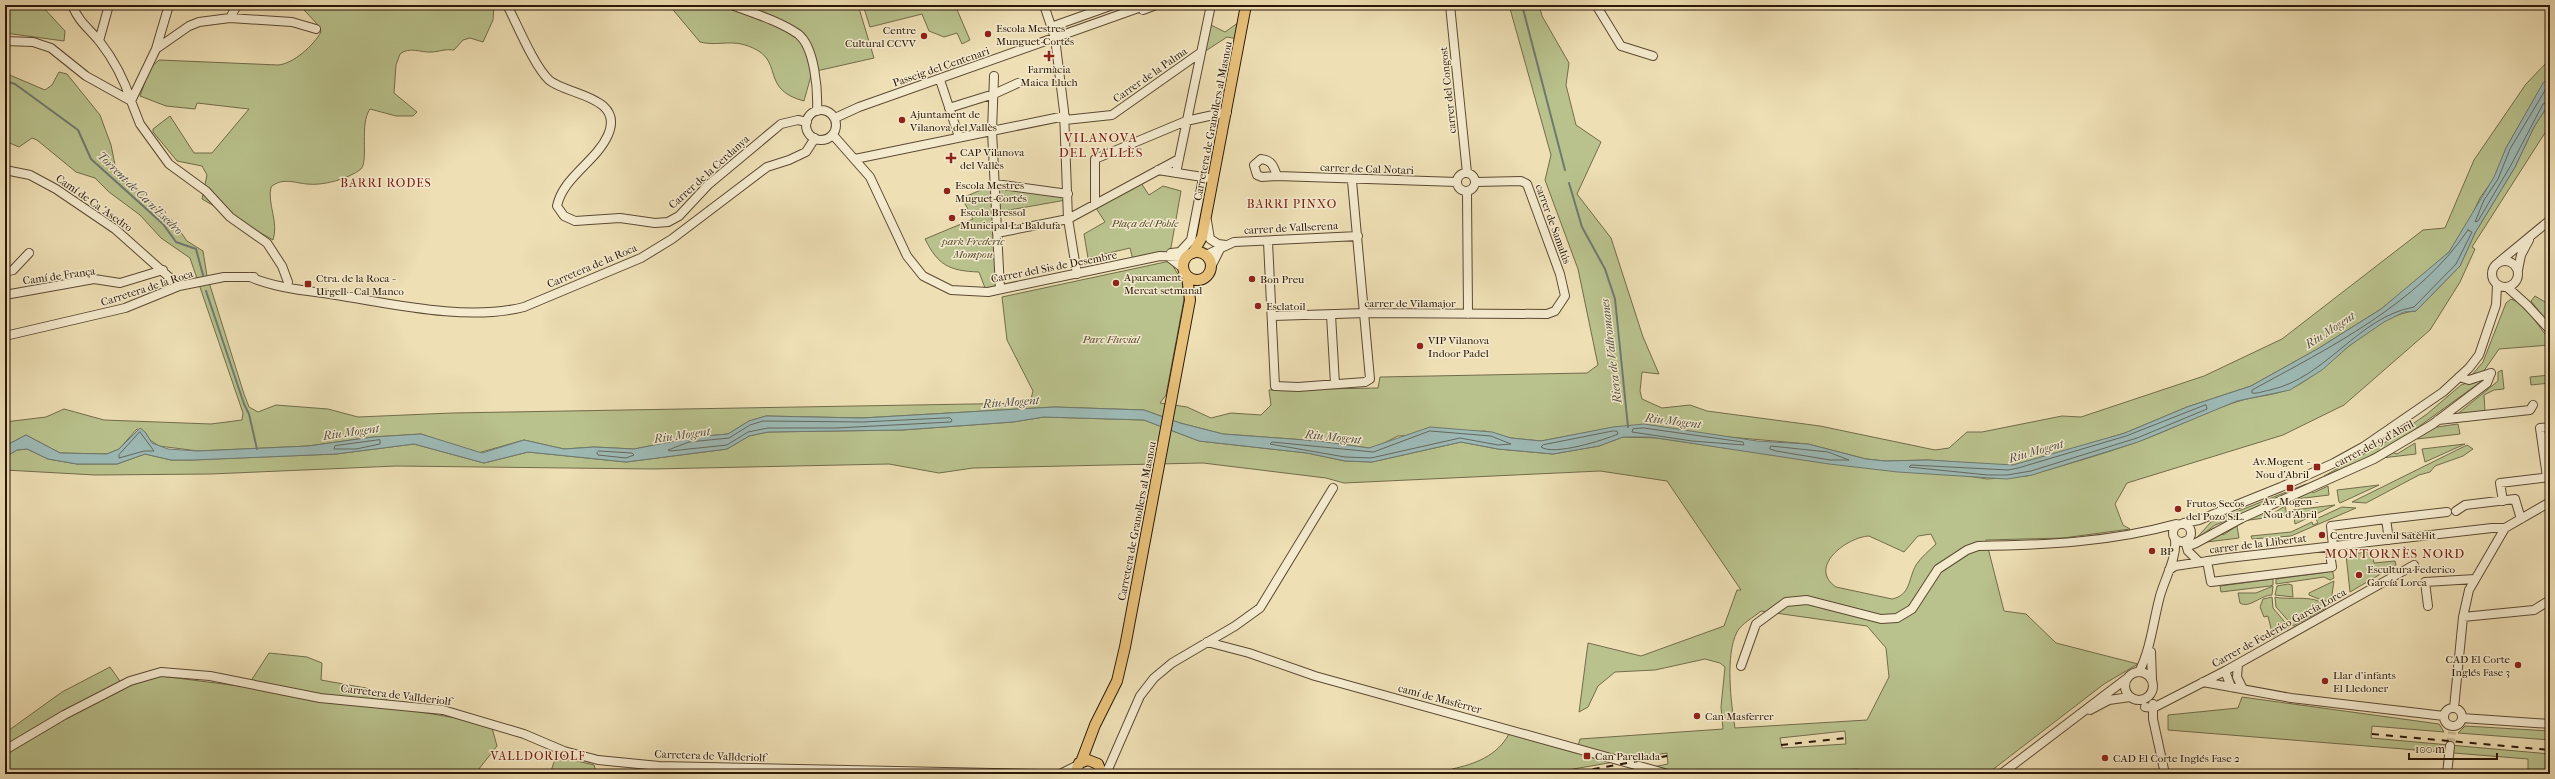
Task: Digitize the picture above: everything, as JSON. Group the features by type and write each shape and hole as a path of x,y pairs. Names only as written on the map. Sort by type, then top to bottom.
{"main road":[{"name":"Carretera de Granollers al Masnou","path":"1190,255 1202,237 1247,7"},
{"name":"Carretera de Granollers al Masnou","path":"1202,237 1206,255"},
{"path":"1200,252 1206,255 1212,265 1209,274 1201,279 1194,280 1185,272 1190,255 1200,252"},
{"name":"Carretera de Granollers al Masnou","path":"1185,272 1190,300"},
{"name":"Carretera de Granollers al Masnou","path":"1078,767 1112,694 1119,671 1173,396 1190,300 1201,279"},
{"path":"1090,740 1091,753 1103,774"},
{"path":"1078,767 1088,760 1097,763"}],"street":[{"path":"72,5 84,27 99,41 116,66 140,124 170,164 206,191 230,217 267,243 282,266 288,282"},
{"path":"99,41 109,5"},
{"path":"130,101 156,49 169,5"},
{"path":"230,18 237,5"},
{"name":"Carrer de la Cerdanya","path":"507,5 539,67 549,80 597,101 607,111 611,123 608,135 596,154 559,194 557,206 564,216 575,221 620,218 655,223 668,222 679,216 708,184 780,124 798,120 807,122"},
{"path":"732,5 799,35 806,45 818,82 818,111"},
{"path":"1044,5 1055,38 1065,118 1068,219 1077,274"},
{"path":"1051,27 1113,5"},
{"name":"Passeig del Centenari","path":"1100,23 1147,5"},
{"name":"Passeig del Centenari","path":"834,118 859,107 940,80 1055,38 1156,5"},
{"path":"1176,173 1210,5"},
{"name":"carrer del Congost","path":"1450,5 1467,173"},
{"path":"1600,6 1621,46 1653,56"},
{"path":"156,49 189,26 199,22 230,18 292,22 316,29"},
{"path":"5,41 33,42 47,46 86,76 130,101"},
{"name":"Carrer de la Palma","path":"855,159 992,131 1065,118 1112,115 1200,53"},
{"path":"994,76 992,131 1000,289"},
{"path":"940,80 959,138"},
{"path":"949,108 994,94 1018,83"},
{"path":"818,111 827,111 834,118 836,125 833,135 825,140 815,138 808,132 807,122 812,113 818,111"},
{"path":"1096,204 1095,159 1186,121 1227,112"},
{"name":"Carrer del Sis de Desembre","path":"833,135 870,177 907,256 923,276 951,290 988,292 1160,256 1169,257 1190,255"},
{"name":"Carretera de la Roca","path":"5,336 125,308 179,286 224,277 260,276 400,308 504,313 524,308 641,258 672,239 767,167 789,160 806,152 815,138"},
{"path":"997,233 1068,219 1179,159"},
{"name":"Camí de Ca 'Asedro","path":"5,170 30,175 56,189 115,229 179,286"},
{"path":"1158,170 1214,179"},
{"path":"1467,173 1474,177 1476,182 1474,187 1467,192 1460,189 1457,182 1459,176 1467,173"},
{"name":"carrer de Cal Notari","path":"1277,176 1352,181 1457,182"},
{"path":"1160,256 1180,252 1191,240 1203,178"},
{"path":"1268,242 1273,316 1275,386 1298,387 1365,382 1370,379 1366,313 1352,181"},
{"name":"carrer de Samalús","path":"1476,182 1521,181 1527,184 1560,274 1565,296 1556,311 1547,314"},
{"path":"995,184 1068,194"},
{"path":"1467,192 1468,314"},
{"path":"1207,214 1210,239 1223,247 1212,265"},
{"path":"2550,220 2530,239 2499,262 2491,272 2492,279 2497,285 2507,288 2527,305 2550,330"},
{"name":"carrer de Vallserena","path":"1206,255 1234,242 1268,242 1358,236"},
{"path":"2527,305 2518,289 2517,280 2521,255 2530,239"},
{"path":"5,272 13,270 29,253"},
{"name":"Carrer del Sis de Desembre","path":"1169,257 1185,272"},
{"path":"2499,262 2510,262 2518,270"},
{"name":"Camí de França","path":"5,295 94,279 120,283 162,270"},
{"name":"Carretera de la Roca","path":"250,277 316,292 344,296"},
{"path":"1741,666 1756,624 1786,602 1807,600 1882,619 1897,618 1912,609 1938,569 1967,550 1978,546 2069,544 2112,539 2199,520 2314,472 2363,447 2409,417 2459,377 2479,354 2496,305 2507,288 2517,280"},
{"path":"2496,305 2497,285"},
{"name":"carrer de Vilamajor","path":"1273,316 1366,313 1547,314"},
{"path":"1331,314 1335,384"},
{"name":"carrer del 9 d'Abril","path":"2182,539 2191,545 2196,543 2242,518 2294,496 2319,482 2332,478 2374,459 2438,420 2487,383 2491,373 2468,380 2459,377"},
{"name":"carrer del 9 d'Abril","path":"2438,420 2530,410 2533,405"},
{"path":"2503,501 2500,483 2548,477 2540,428 2550,427"},
{"path":"2314,472 2319,482"},
{"path":"1103,774 1113,759 1140,696 1154,678 1172,663 1260,608 1333,488"},
{"path":"2456,511 2465,505 2515,499 2521,518"},
{"name":"carrer de la Llibertat","path":"2170,566 2331,546 2505,528 2550,502"},
{"path":"2331,546 2331,526 2447,512"},
{"path":"2386,519 2389,540"},
{"path":"2139,672 2150,643 2156,612 2170,566 2182,539 2199,520"},
{"path":"2180,524 2182,539"},
{"name":"carrer de la Llibertat","path":"2180,524 2189,527 2182,539 2188,551 2203,561 2211,582 2332,567 2331,546"},
{"path":"2454,708 2463,617 2469,590 2505,528"},
{"path":"2154,529 2165,530 2182,539"},
{"name":"Carrer de Federico García Lorca","path":"2146,705 2203,682 2225,671 2414,565"},
{"path":"2428,606 2426,582 2475,579"},
{"path":"2463,617 2534,610 2550,600"},
{"name":"camí de Masferrer","path":"1206,642 1249,653 1315,676 1668,774"},
{"path":"2146,705 2152,693 2150,643"},
{"path":"2238,664 2237,677 2243,689"},
{"path":"2225,671 2231,687"},
{"name":"Carretera de Vallderiolf","path":"5,750 64,715 130,681 161,672 210,676 320,698 443,710 524,734 564,751 598,760 659,766 1038,774"},
{"path":"2001,774 2133,673 2139,672 2146,674 2152,679"},
{"path":"2126,679 2125,689 2130,697 2146,705 2154,719 2165,774"},
{"path":"2203,682 2291,698 2444,716"},
{"path":"2146,705 2147,698 2152,693"},
{"path":"2072,720 2109,700 2130,697"},
{"path":"2454,708 2459,710 2462,718 2459,724 2452,729 2446,722 2444,716 2449,709 2454,708"},
{"path":"2462,718 2550,724"},
{"path":"2447,774 2450,746"},
{"path":"1097,763 1113,759"},
{"path":"1060,774 1078,767"}],"green space":[{"path":"5,5 41,5 65,31 64,41 5,33"},
{"path":"305,5 494,5 493,20 483,42 470,38 463,40 454,50 428,52 408,50 400,54 396,65 394,93 417,112 413,116 396,116 370,109 365,123 364,158 361,169 356,173 342,179 328,183 307,184 284,181 271,187 270,200 275,227 273,240 202,199 207,175 202,166 177,161 153,132 153,129 170,116 194,153 212,153 249,109 197,103 195,109 166,106 140,96 150,68 159,60 278,65 284,64 296,58 308,48 321,32 319,26 304,10"},
{"path":"669,5 858,5 874,58 812,72 804,101 791,96 782,90 777,84 769,62 757,50 749,46 734,43 714,44 700,42"},
{"path":"863,5 955,5 970,40 962,44 957,33 944,37 929,31 922,14 870,27"},
{"name":"Parc Fluvial","path":"1509,5 1539,5 1542,16 1569,63 1566,85 1576,125 1601,142 1577,194 1611,238 1643,337 1659,374 1642,372 1640,391 1642,399 1662,408 1690,405 1707,411 1820,426 1935,450 1949,448 1967,432 1982,432 2062,416 2081,417 2204,376 2282,339 2423,230 2445,228 2474,160 2526,84 2550,59 2550,76 2543,84 2506,148 2495,177 2480,198 2469,221 2449,252 2381,309 2319,348 2251,386 2187,407 2125,433 2032,461 2008,466 1928,460 1885,461 1866,459 1808,444 1616,427 1541,441 1511,438 1485,431 1398,436 1376,447 1369,448 1319,441 1223,434 1180,423 1144,410 1054,407 862,418 766,416 749,421 728,434 695,437 634,449 594,447 564,449 524,440 478,453 421,434 373,437 308,446 198,451 159,446 150,440 145,432 137,429 119,449 107,454 60,453 26,435 5,446 5,422 46,417 64,409 104,420 211,424 242,420 243,413 190,258 161,238 140,215 109,192 95,178 76,172 37,140 32,138 19,147 5,141 5,73 45,90 52,85 59,72 67,74 100,115 111,145 116,170 126,181 146,195 157,210 172,220 187,241 203,251 207,276 244,394 249,407 258,412 276,405 328,409 358,417 452,413 1030,403 1033,391 1007,340 1002,297 1170,261 1186,288 1166,395 1160,403 1187,407 1211,418 1231,413 1261,415 1271,405 1269,390 1378,388 1380,377 1587,373 1598,365 1578,269 1545,180 1551,155"},
{"path":"1242,20 1238,39 1227,37 1204,52 1211,25 1225,32"},
{"path":"2550,102 2550,125 2472,247 2475,249 2460,282 2430,330 2344,405 2283,435 2127,483 2115,504 2123,525 2130,529 2063,538 1986,540 2004,611 2026,614 2056,643 2138,664 2104,684 1987,774 1863,774 1859,769 1750,774 1617,774 1668,764 1667,753 1544,774 1454,774 1452,769 1477,762 1492,753 1504,742 1509,734 1576,753 1580,739 1723,729 1721,707 1725,667 1720,663 1705,659 1655,670 1615,672 1598,686 1588,707 1579,712 1588,643 1641,656 1724,626 1737,590 1741,590 1667,481 1600,471 1344,483 1326,478 1203,463 973,468 939,473 889,464 653,469 396,466 211,474 95,475 5,470 5,457 17,450 27,449 48,459 77,464 117,464 145,454 171,460 191,460 336,454 414,444 484,463 528,452 626,462 727,449 749,436 768,432 902,430 1013,422 1044,417 1144,420 1199,441 1307,453 1345,461 1372,462 1461,442 1498,449 1553,454 1599,446 1623,437 1657,438 1850,466 1962,475 1987,479 2027,476 2096,456 2137,442 2236,402 2293,388 2313,375 2356,341 2386,320 2401,314 2416,311 2460,266 2475,233 2515,167 2534,127","holes":["1931,534 1936,544 1918,562 1913,570 1906,590 1898,597 1892,599 1836,587 1828,579 1826,571 1828,562 1833,554 1850,542 1869,536 1904,552 1918,536","1761,611 1867,626 1886,648 1889,677 1867,720 1735,728 1730,679 1731,653 1737,632 1745,623","1845,731 1846,744 1782,748 1780,738"]},
{"name":"Plaça del Poble","path":"1141,183 1149,195 1163,186 1181,191 1170,253 1133,260 1130,248 1088,258 1084,234 1105,222 1096,208"},
{"name":"park Frederic Mompou","path":"995,184 1000,289 985,288 979,272 952,268 940,261 925,239 973,219 962,198"},
{"path":"998,188 1066,196 1066,200 998,212"},
{"path":"2535,296 2550,305 2550,325 2531,301"},
{"path":"2511,299 2523,304 2550,341 2550,345 2499,349 2481,375 2471,376 2483,362 2506,303"},
{"path":"2502,370 2504,389 2494,390 2484,395 2485,411 2455,416 2498,381 2498,372"},
{"path":"2550,375 2550,383 2531,385 2530,377"},
{"path":"2483,377 2486,378 2403,438 2333,476 2324,476 2391,439 2427,414 2461,385"},
{"path":"2458,424 2460,434 2417,439 2417,436 2430,428"},
{"path":"2415,443 2416,454 2382,458 2391,452 2397,454"},
{"path":"2465,444 2425,462 2422,449"},
{"path":"2467,445 2473,449 2463,456 2435,466 2430,472 2419,475 2366,503 2352,502"},
{"path":"2306,484 2302,490 2215,525 2192,543 2211,522"},
{"path":"2379,485 2340,503 2339,502 2337,490"},
{"path":"2328,486 2329,495 2296,499 2312,491 2313,493"},
{"path":"2335,505 2295,524 2293,510"},
{"path":"2285,506 2287,515 2242,521 2270,510 2272,514"},
{"path":"2342,507 2356,508 2291,536 2252,539 2251,536 2291,532 2312,522 2313,525 2318,523 2316,519"},
{"path":"2237,526 2239,538 2207,542 2221,531 2223,535"},
{"path":"2372,551 2374,563 2395,561 2396,565 2350,592 2346,555"},
{"path":"2332,568 2334,578 2330,580 2324,577 2276,584 2276,579 2328,572"},
{"path":"2273,579 2273,585 2270,586 2221,592 2220,586"},
{"path":"2334,581 2331,601 2324,601 2309,595 2309,593"},
{"path":"2288,584 2292,585 2293,597 2275,595 2277,586"},
{"path":"2273,586 2272,595 2247,604 2240,603 2238,593 2256,593"},
{"path":"2272,597 2273,608 2289,627 2273,637 2268,616 2264,617 2260,607 2263,599"},
{"path":"2275,597 2310,599 2322,603 2326,608 2293,626 2276,607"},
{"path":"269,653 307,657 322,663 321,680 366,688 403,709 456,718 492,728 497,746 475,774 5,774 5,733 62,692 110,667 124,687 161,676 247,687"},
{"path":"2242,697 2439,724 2444,732 2372,726 2371,738 2550,754 2550,774 2528,774 2528,759 2168,730 2168,715 2238,708"},
{"path":"2465,726 2550,731 2550,740 2458,733"},
{"path":"556,756 594,765 597,774 550,774"}],"water":[{"path":"2550,76 2550,102 2534,127 2515,167 2475,233 2460,266 2416,311 2404,312 2384,322 2349,346 2322,370 2290,390 2237,401 2138,442 2032,475 2007,479 1898,472 1829,464 1650,437 1623,437 1599,446 1553,454 1498,449 1461,442 1372,462 1345,461 1307,453 1199,441 1144,420 1044,417 1013,422 902,430 768,432 749,436 727,449 626,462 528,452 484,463 414,444 336,454 194,460 171,460 145,454 117,464 77,464 48,459 27,449 17,450 5,457 5,446 26,435 60,453 107,454 119,449 140,428 145,432 152,443 168,449 198,451 308,446 373,437 421,434 482,453 524,440 564,449 594,447 634,449 695,437 728,434 749,421 766,416 862,418 1054,407 1144,410 1180,423 1223,434 1319,441 1369,448 1430,427 1492,432 1511,438 1541,441 1613,427 1644,424 1757,441 1808,444 1866,459 1885,461 1928,460 2013,465 2125,433 2187,407 2251,386 2319,348 2381,309 2449,252 2494,177 2506,148 2543,83"}],"waterway":[{"name":"Riera de Vallromanes","path":"1522,5 1565,170"},
{"name":"Torrent de Ca n'Esedro","path":"5,81 15,84 78,130 91,159 163,224 176,242 196,249 203,275"},
{"name":"Riera de Vallromanes","path":"1569,183 1582,227 1605,269 1615,299 1628,427"},
{"name":"Torrent de Ca n'Esedro","path":"206,291 244,404 249,414 257,449"}],"tunnel":[{"path":"2450,746 2452,732"}],"railway":[{"path":"2372,734 2550,750"},
{"path":"1781,745 1846,738"},
{"path":"1565,774 1667,756"}],"place":[{"name":"Escola Mestres Munguet-Cortés","path":"988,34"},
{"name":"Centre Cultural CCVV","path":"924,36"},
{"name":"Farmàcia Maica Lluch","path":"1049,56"},
{"name":"Ajuntament de Vilanova del Vallès","path":"902,120"},
{"name":"CAP Vilanova del Vallès","path":"951,158"},
{"name":"Escola Mestres Muguet-Cortés","path":"947,191"},
{"name":"Escola Bressol Municipal La Baldufa","path":"952,218"},
{"name":"Bon Preu","path":"1252,279"},
{"name":"Aparcament Mercat setmanal","path":"1116,283"},
{"name":"Ctra. de la Roca - Urgell - Cal Manco","path":"308,284"},
{"name":"Esclatoil","path":"1258,306"},
{"name":"VIP Vilanova Indoor Padel","path":"1420,346"},
{"name":"Av.Mogent - Nou d'Abril","path":"2317,467"},
{"name":"Av. Mogen - Nou d'Abril","path":"2290,488"},
{"name":"Frutos Secos del Pozo S.L.","path":"2178,509"},
{"name":"Centre Juvenil Satèl·lit","path":"2322,535"},
{"name":"BP","path":"2152,551"},
{"name":"Escultura Federico García Lorca","path":"2359,575"},
{"name":"CAD El Corte Inglés Fase 3","path":"2518,665"},
{"name":"Llar d'infants El Lledoner","path":"2325,681"},
{"name":"Can Masferrer","path":"1697,716"},
{"name":"Can Parellada","path":"1587,756"},
{"name":"CAD El Corte Inglés Fase 2","path":"2105,758"}],"district":[{"name":"VILANOVA DEL VALLÈS","path":"1101,144"},
{"name":"BARRI RODES","path":"386,183"},
{"name":"BARRI PINXO","path":"1292,204"},
{"name":"MONTORNÈS NORD","path":"2395,553"},
{"name":"VALLDORIOLF","path":"538,756"}],"water label":[{"name":"Riu Mogent","path":"2330,330"},
{"name":"Riu Mogent","path":"1011,402"},
{"name":"Riu Mogent","path":"1673,421"},
{"name":"Riu Mogent","path":"351,432"},
{"name":"Riu Mogent","path":"682,435"},
{"name":"Riu Mogent","path":"1333,437"},
{"name":"Riu Mogent","path":"2036,451"}]}
